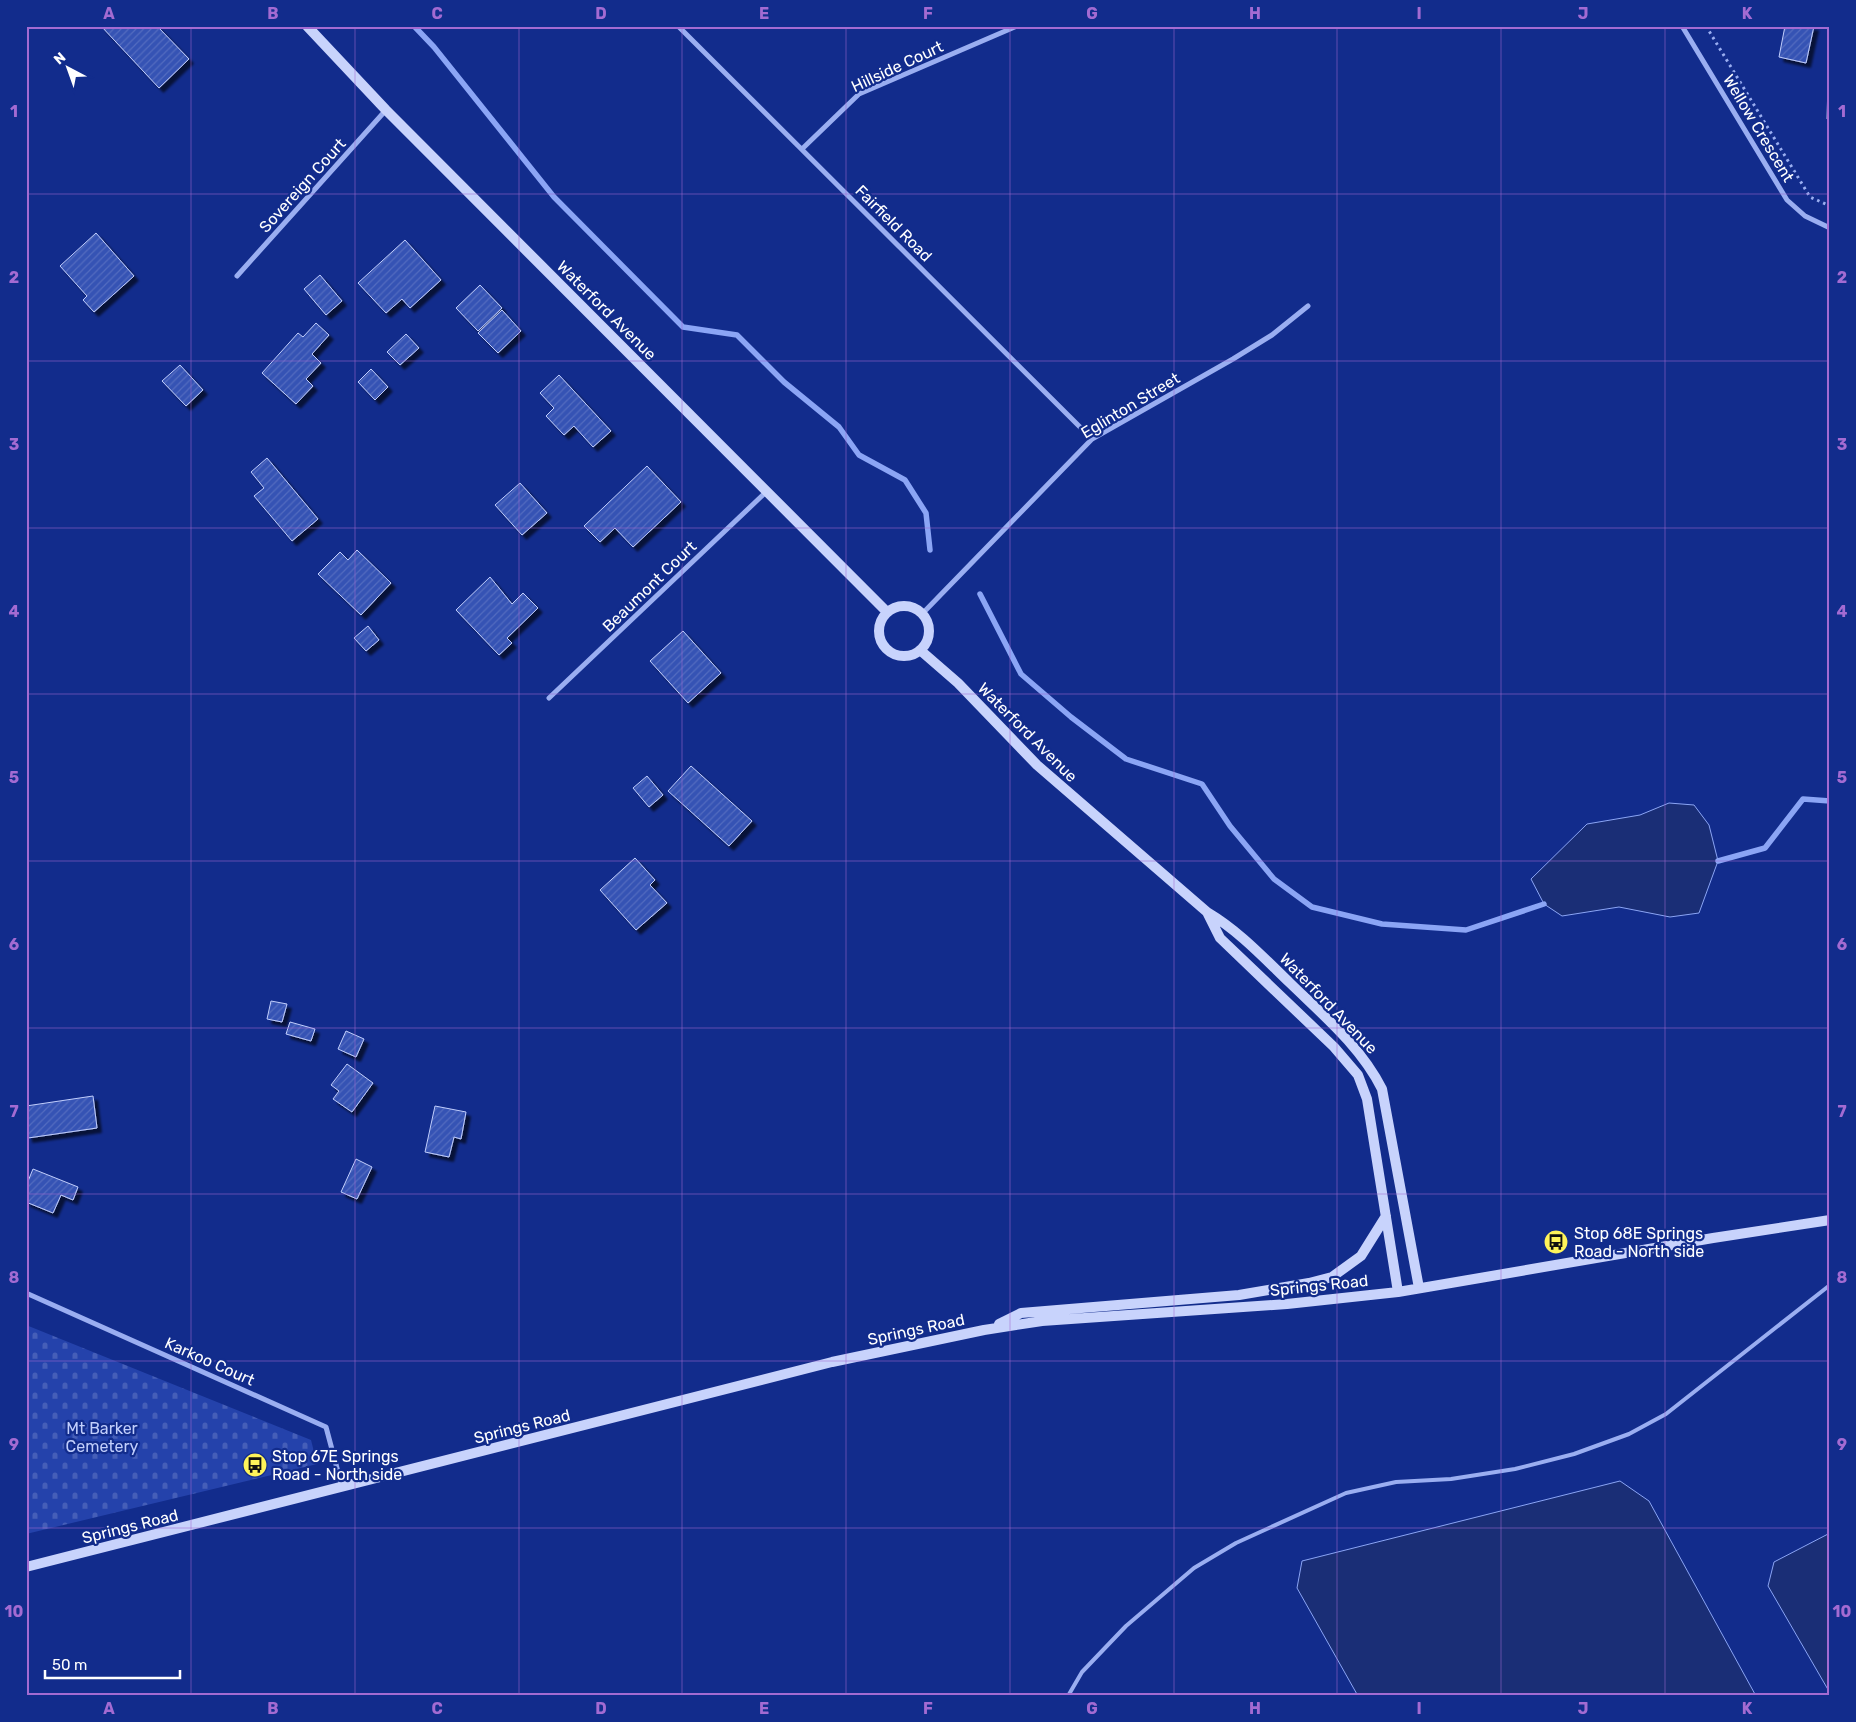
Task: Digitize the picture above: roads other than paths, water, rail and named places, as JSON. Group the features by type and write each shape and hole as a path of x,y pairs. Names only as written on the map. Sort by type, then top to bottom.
{"street":[{"name":"Waterford Avenue","path":"307,26 386,110 887,612"},
{"name":"Fairfield Road","path":"678,26 1092,439"},
{"name":"Hillside Court","path":"802,149 859,94 1017,26"},
{"name":"Wellow Crescent","path":"1682,26 1788,200 1805,216 1830,228"},
{"name":"Sovereign Court","path":"237,276 386,110"},
{"name":"Eglinton Street","path":"922,614 1092,439 1241,355 1272,335 1308,306"},
{"name":"Beaumont Court","path":"549,698 766,492"},
{"path":"905,606 915,608 922,614 928,622 929,632 927,642 920,650 912,655 902,657 892,654 884,648 878,629 881,620 887,612 896,607 905,606"},
{"name":"Waterford Avenue","path":"920,650 958,683 1036,765 1207,912 1231,926 1339,1030 1372,1069 1382,1089 1419,1288"},
{"name":"Waterford Avenue","path":"1207,912 1220,938 1334,1047 1358,1074 1367,1099 1398,1292"},
{"path":"989,1329 1022,1313 1240,1295 1309,1284 1332,1277 1362,1256 1386,1216"},
{"name":"Springs Road","path":"26,1567 832,1362 989,1329 1042,1320 1287,1304 1398,1292 1830,1220"},
{"name":"Karkoo Court","path":"26,1293 326,1427 342,1488"}],"lane":[{"path":"1068,1696 1082,1672 1126,1626 1194,1568 1236,1543 1346,1493 1396,1482 1451,1479 1514,1470 1574,1454 1629,1434 1666,1414 1830,1285"}],"water":[{"path":"1669,803 1694,805 1709,825 1718,861 1699,913 1670,917 1619,907 1562,916 1544,904 1531,879 1587,824 1640,815"},
{"path":"1620,1481 1649,1501 1756,1696 1358,1696 1297,1588 1302,1561"},
{"path":"1830,1533 1830,1693 1768,1586 1774,1562"}],"waterway":[{"path":"414,26 434,47 554,197 683,327 737,335 784,382 839,427 859,455 905,480 926,513 930,550"},
{"path":"980,594 1021,674 1071,717 1126,759 1202,784 1230,826 1274,879 1312,907 1382,924 1466,930 1544,904"},
{"path":"1718,861 1765,848 1803,799 1830,801"}],"place":[{"name":"Stop 68E Springs Road - North side","path":"1556,1242"},
{"name":"Stop 67E Springs Road - North side","path":"255,1465"}],"park label":[{"name":"Mt Barker Cemetery","path":"102,1437"}]}
